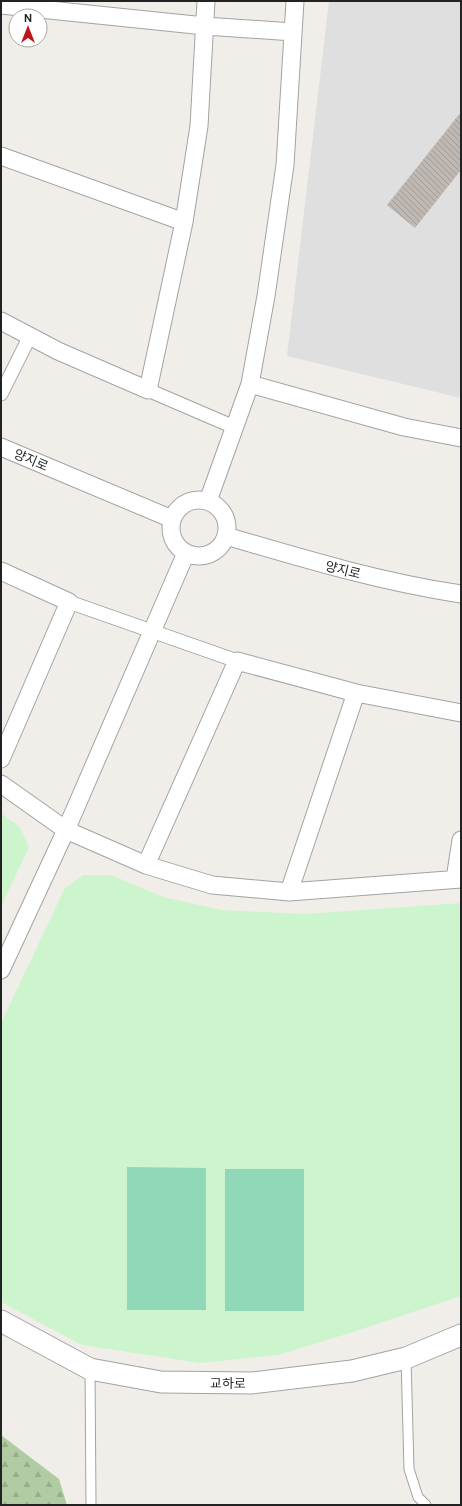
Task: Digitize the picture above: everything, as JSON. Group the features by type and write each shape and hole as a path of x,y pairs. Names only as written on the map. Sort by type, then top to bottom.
{"street":[{"path":"148,390 184,222 199,126 206,1"},
{"path":"208,501 250,384 266,296 285,166 295,1"},
{"path":"1,4 205,26 293,32"},
{"path":"1,156 184,222"},
{"path":"1,321 58,351 234,427"},
{"path":"1,394 30,336"},
{"path":"250,384 404,428 461,438"},
{"name":"양지로","path":"1,447 172,519"},
{"path":"199,499 208,501 216,505 226,519 228,527 226,536 222,545 214,552 200,556 186,553 178,547 173,538 171,529 172,519 179,508 190,501 199,499"},
{"name":"양지로","path":"226,536 340,570 429,590 461,594"},
{"path":"1,970 66,830 186,553"},
{"path":"1,571 69,602 237,661 356,693 461,713"},
{"path":"1,759 69,602"},
{"path":"146,866 237,661"},
{"path":"290,892 356,693"},
{"path":"1,784 66,830 146,866 212,886 290,892 458,879 461,840"},
{"name":"교하로","path":"1,1321 90,1369 161,1382 252,1383 352,1371 406,1358 461,1335"}],"lane":[{"path":"406,1358 409,1469 418,1497 426,1505"},
{"path":"90,1369 91,1505"}],"shaded area":[{"path":"329,1 461,1 461,398 287,356"}],"green space":[{"path":"1,813 20,827 29,847 1,907"},
{"path":"83,875 111,875 163,897 222,910 305,914 461,903 461,1296 278,1355 200,1363 82,1345 1,1302 1,1023 65,888"},
{"path":"127,1167 206,1168 206,1310 127,1310"},
{"path":"225,1169 304,1169 304,1311 225,1311"},
{"path":"1,1435 59,1479 67,1505 1,1505"}],"building":[{"path":"461,112 461,170 415,228 387,205"}]}
